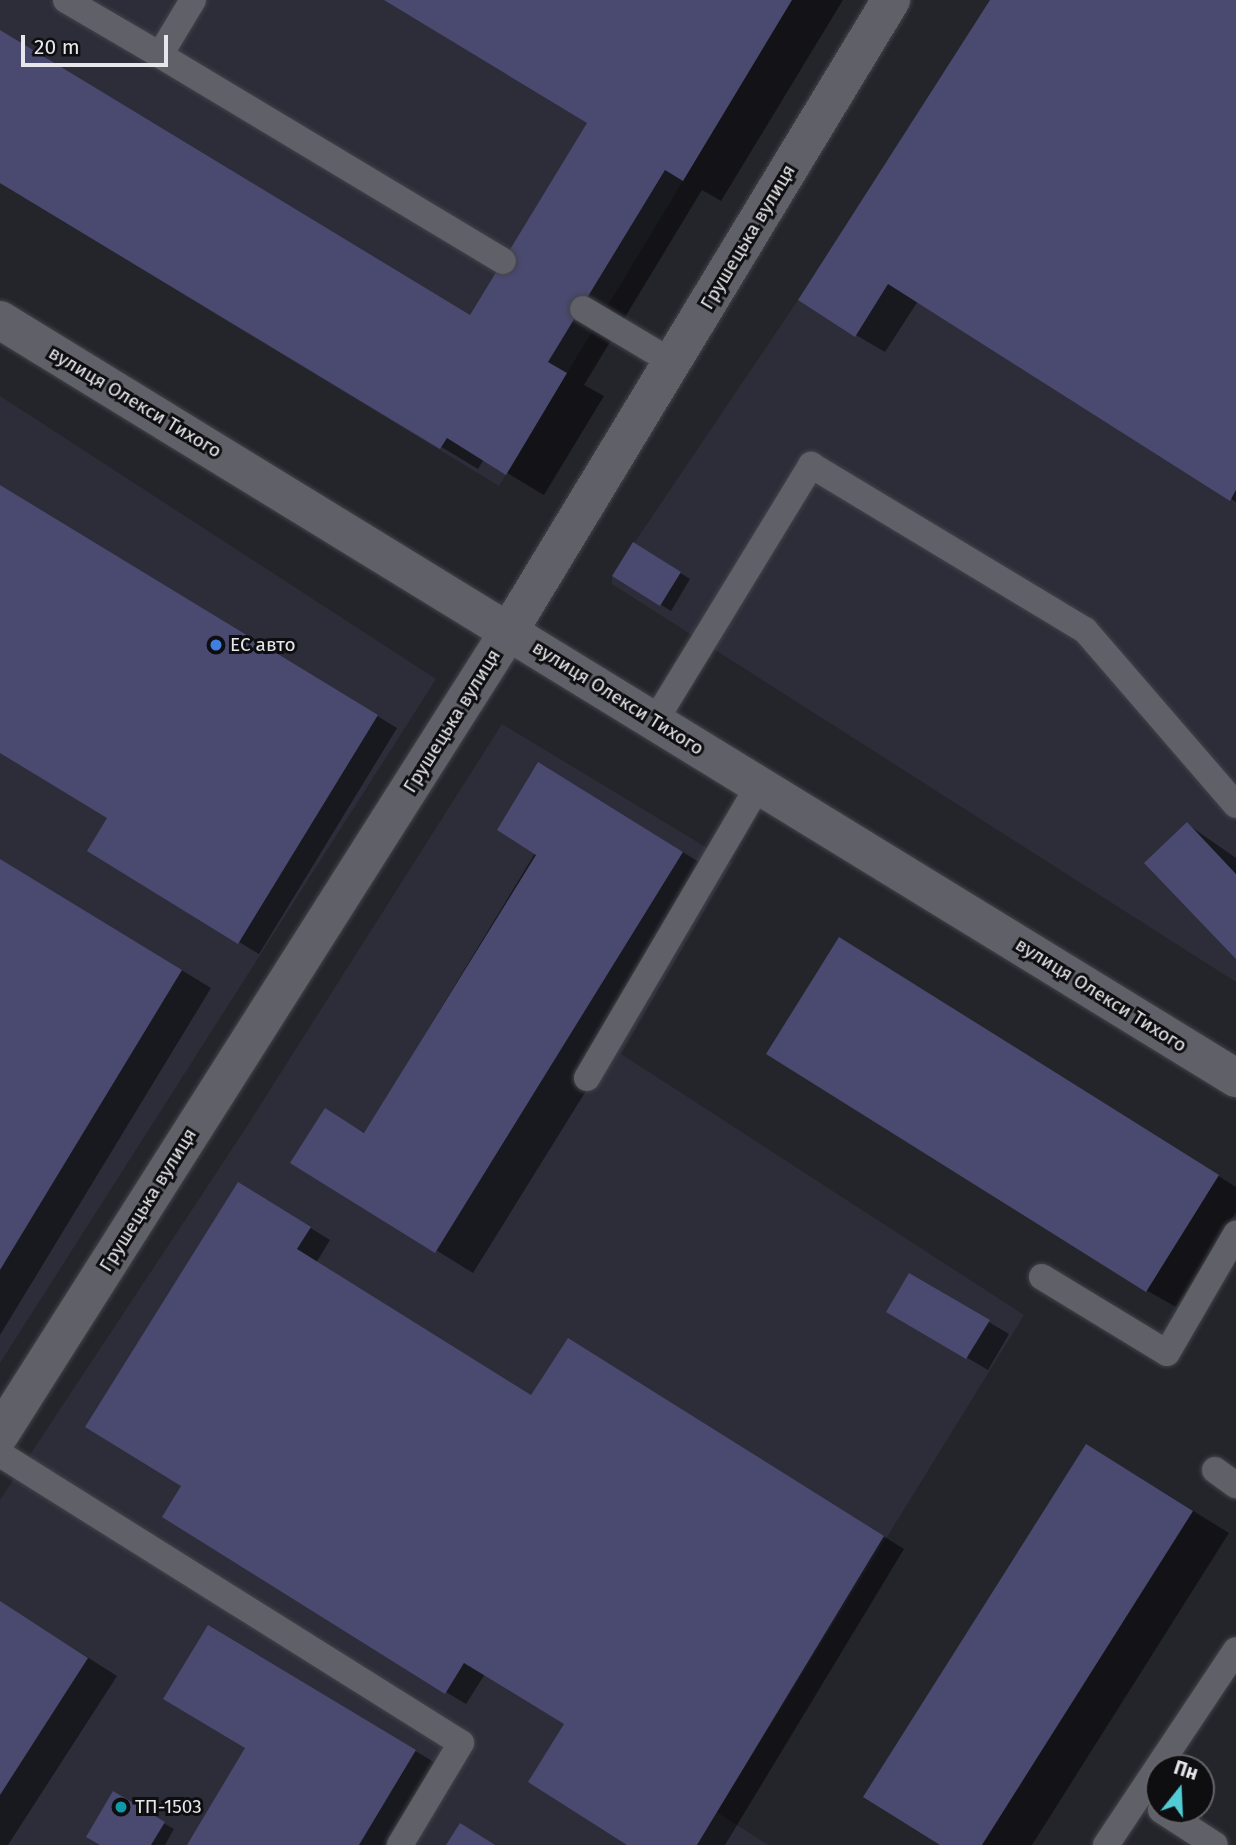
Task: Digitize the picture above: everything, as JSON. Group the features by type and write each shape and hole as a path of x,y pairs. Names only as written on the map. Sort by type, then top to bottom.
{"street":[{"name":"Грушецька вулиця","path":"0,1434 509,631 891,0"},
{"name":"вулиця Олекси Тихого","path":"0,320 1236,1078"}],"lane":[{"path":"66,0 503,261"},
{"path":"160,55 193,0"},
{"path":"583,309 672,362"},
{"path":"655,721 811,465 1085,630 1236,805"},
{"path":"587,1079 760,785"},
{"path":"1042,1277 1167,1353 1236,1234"},
{"path":"0,1454 461,1743 400,1845"},
{"path":"1180,1754 1236,1650"},
{"path":"1106,1845 1145,1812"},
{"path":"1182,1824 1215,1845"}],"shaded area":[{"path":"0,0 792,0 499,486 0,183"},
{"path":"1236,0 1236,982 612,584 612,576 798,300"},
{"path":"0,396 436,679 0,1363"},
{"path":"502,724 732,863 621,1054 1024,1315 717,1812 768,1845 0,1845 0,1500 242,1134"}],"building":[{"path":"384,0 792,0 683,181 665,170 548,362 567,373 506,475 447,438 440,449 0,183 0,30 470,315 587,123"},
{"path":"990,0 1236,0 1236,490 1230,501 888,284 855,337 798,300"},
{"path":"0,485 378,715 238,944 87,851 107,818 0,753"},
{"path":"633,542 681,572 660,606 612,576"},
{"path":"538,762 683,852 435,1253 290,1163 325,1108 364,1133 536,855 497,830"},
{"path":"1187,822 1236,874 1236,959 1144,863"},
{"path":"0,859 182,970 0,1270"},
{"path":"839,937 1219,1175 1146,1292 766,1054"},
{"path":"238,1182 311,1227 297,1249 531,1395 568,1338 884,1536 697,1845 627,1845 528,1782 564,1724 464,1663 445,1694 162,1517 181,1486 85,1427"},
{"path":"909,1273 990,1320 966,1359 886,1312"},
{"path":"1086,1444 1193,1511 982,1845 940,1845 863,1797"},
{"path":"0,1601 88,1658 0,1795"},
{"path":"208,1625 416,1750 359,1845 187,1845 245,1748 163,1699"},
{"name":"ТП-1503","path":"113,1791 165,1822 151,1845 100,1845 86,1837"},
{"path":"460,1823 495,1845 446,1845"}],"place":[{"name":"ЕС авто","path":"216,645"},
{"name":"ТП-1503","path":"121,1807"}]}
